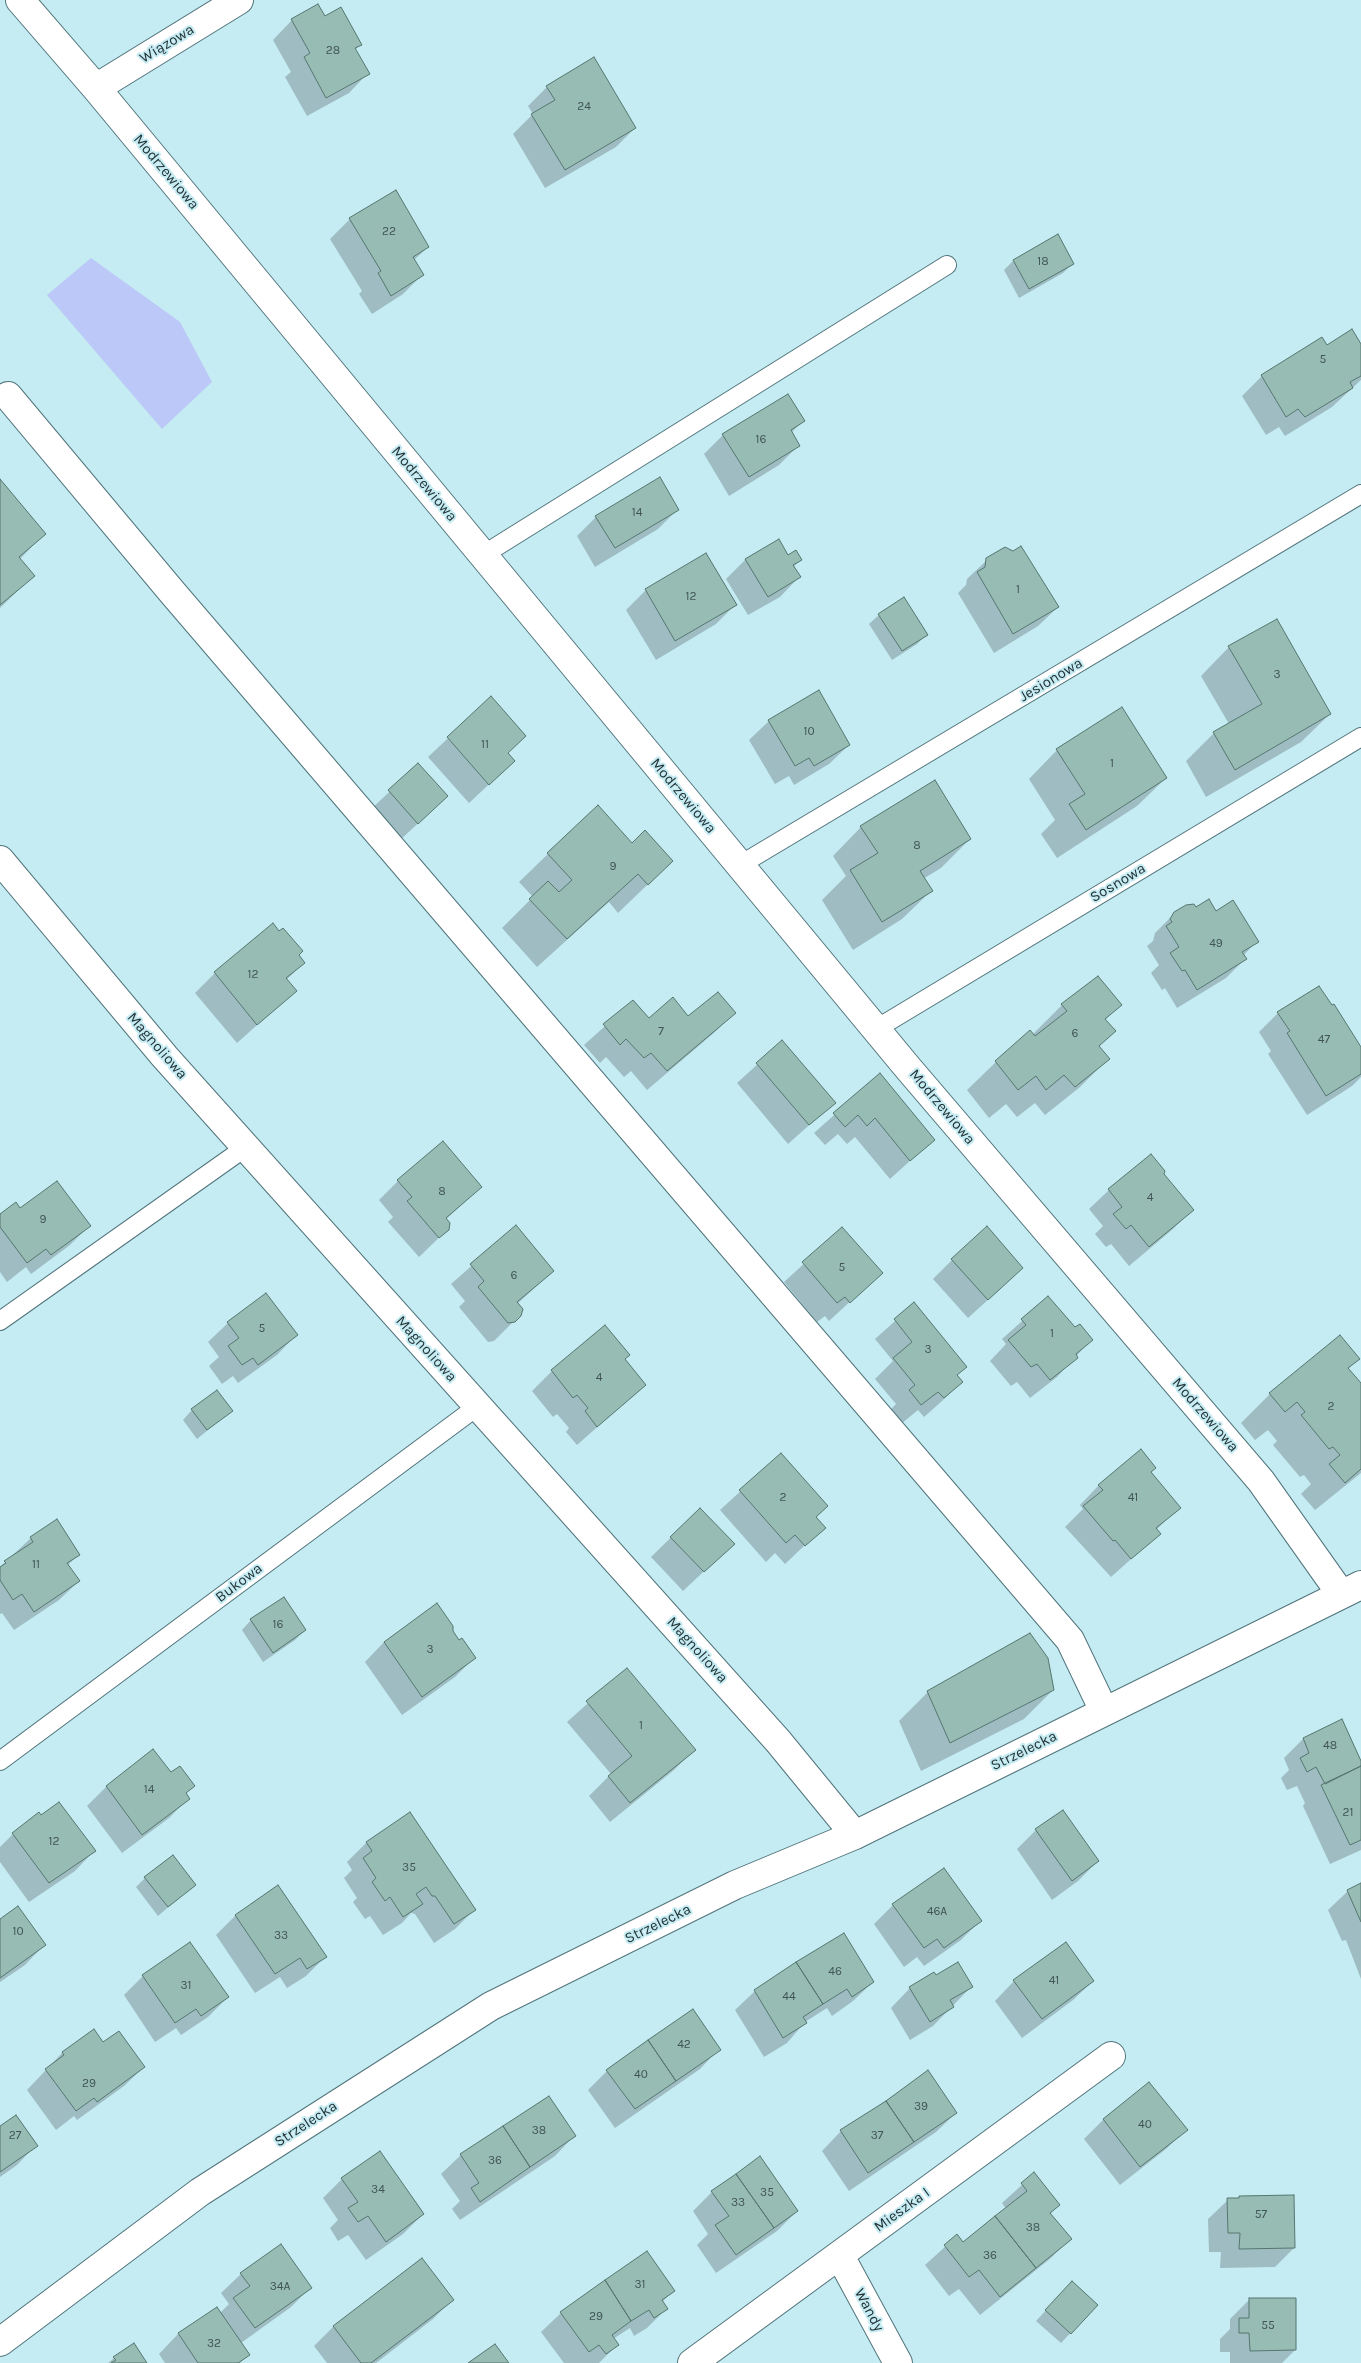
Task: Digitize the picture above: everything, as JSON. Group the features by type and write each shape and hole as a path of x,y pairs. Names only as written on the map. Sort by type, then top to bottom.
{"street":[{"name":"Modrzewiowa","path":"20,0 96,88 876,1029 1261,1481 1351,1590"},
{"name":"Wiązowa","path":"96,88 239,0"},
{"path":"8,396 204,630 1070,1640 1104,1711"},
{"name":"Magnoliowa","path":"0,860 165,1057 778,1741 855,1835"},
{"name":"Strzelecka","path":"0,2342 200,2192 491,2006 735,1885 855,1835 1351,1590"},
{"name":"Mieszka I","path":"692,2363 1111,2056"},
{"name":"Wandy","path":"840,2256 898,2363"}],"lane":[{"path":"483,555 947,265"},
{"name":"Jesionowa","path":"740,865 1361,494"},
{"name":"Sosnowa","path":"876,1029 1361,737"},
{"path":"0,1321 246,1147"},
{"name":"Bukowa","path":"0,1761 478,1406"}],"water":[{"path":"91,258 180,322 212,382 162,429 47,295"}],"building":[{"path":"318,4 325,16 341,7 362,45 355,48 370,74 326,98 304,57 310,53 291,19"},
{"path":"594,57 636,128 565,170 531,114 555,100 546,86"},
{"path":"396,190 429,247 413,257 424,275 391,296 378,273 381,271 349,218"},
{"path":"1058,234 1074,264 1029,289 1013,260"},
{"path":"1352,329 1361,344 1361,376 1350,382 1353,388 1305,417 1298,409 1286,417 1261,375 1322,337 1327,345"},
{"path":"788,394 805,421 791,430 800,446 749,477 722,434"},
{"path":"660,477 679,510 615,548 595,516"},
{"path":"0,479 46,534 19,557 35,576 0,605"},
{"path":"779,539 788,555 796,550 802,560 793,565 801,577 768,597 745,559"},
{"path":"1021,546 1059,607 1013,634 977,572 985,567 986,558 1005,547 1013,551"},
{"path":"706,553 737,605 675,641 645,589"},
{"path":"904,597 928,635 902,651 878,614"},
{"path":"1277,619 1331,714 1235,770 1213,732 1262,704 1228,646"},
{"path":"819,690 850,745 814,766 809,758 795,766 768,720"},
{"path":"491,696 526,736 508,753 515,761 489,785 447,737"},
{"path":"1122,707 1167,778 1086,830 1069,804 1085,794 1056,749"},
{"path":"418,763 448,796 418,824 388,790"},
{"path":"935,780 971,839 920,871 933,891 882,922 850,870 878,853 860,826"},
{"path":"598,805 632,843 645,830 673,861 648,885 638,874 567,939 529,899 548,881 559,892 572,880 547,853"},
{"path":"1209,899 1216,911 1233,900 1259,942 1242,952 1247,959 1197,990 1185,970 1182,971 1170,953 1179,947 1166,926 1172,922 1170,919 1174,912 1186,905 1194,904 1196,907"},
{"path":"273,923 279,931 283,928 303,951 299,955 305,963 286,978 297,991 257,1025 214,972"},
{"path":"1098,976 1122,1005 1105,1019 1116,1031 1099,1046 1110,1059 1075,1087 1064,1075 1046,1090 1036,1076 1018,1090 995,1061 1030,1030 1035,1036 1067,1011 1061,1004"},
{"path":"1319,986 1332,1005 1334,1004 1361,1047 1361,1074 1326,1096 1287,1033 1290,1031 1277,1012"},
{"path":"718,992 736,1013 667,1071 651,1053 644,1058 626,1039 620,1045 603,1024 633,1000 649,1018 673,997 688,1016"},
{"path":"782,1040 836,1103 809,1125 756,1063"},
{"path":"880,1073 935,1140 910,1161 875,1118 867,1126 858,1115 845,1127 833,1113"},
{"path":"443,1141 482,1187 446,1218 450,1223 449,1230 439,1238 407,1201 412,1197 397,1180"},
{"path":"1151,1154 1165,1171 1164,1174 1194,1210 1149,1247 1131,1225 1126,1229 1113,1214 1122,1207 1108,1189"},
{"path":"57,1181 91,1226 51,1255 46,1249 27,1263 0,1227 0,1214 16,1202 20,1208"},
{"path":"516,1225 554,1271 517,1302 523,1309 521,1316 515,1322 508,1323 478,1287 484,1281 470,1264"},
{"path":"987,1226 1023,1268 988,1300 951,1259"},
{"path":"842,1227 883,1273 850,1303 845,1297 837,1303 802,1262"},
{"path":"266,1293 298,1335 258,1365 253,1358 242,1365 228,1346 239,1338 227,1322"},
{"path":"1048,1296 1075,1327 1080,1324 1093,1340 1076,1354 1078,1358 1050,1380 1037,1364 1031,1367 1008,1340 1026,1325 1021,1319"},
{"path":"914,1302 967,1367 957,1375 963,1382 944,1398 938,1392 921,1405 909,1390 915,1385 893,1358 912,1342 894,1319"},
{"path":"605,1325 630,1355 625,1359 646,1385 597,1427 585,1411 588,1408 577,1395 573,1398 551,1370"},
{"path":"1340,1335 1360,1359 1348,1368 1361,1383 1361,1469 1345,1483 1329,1464 1340,1455 1333,1447 1329,1449 1301,1415 1305,1412 1297,1402 1285,1412 1269,1393"},
{"path":"217,1390 233,1411 207,1430 191,1409"},
{"path":"1141,1449 1156,1468 1151,1472 1181,1508 1156,1528 1161,1534 1131,1559 1083,1506 1103,1490 1098,1485"},
{"path":"781,1453 828,1506 816,1517 826,1528 805,1546 795,1535 786,1543 739,1490"},
{"path":"700,1508 735,1544 704,1572 670,1537"},
{"path":"57,1519 80,1555 67,1563 80,1581 34,1612 22,1594 13,1600 0,1580 0,1567 6,1563 4,1561 33,1542 30,1537"},
{"path":"284,1597 306,1630 273,1653 250,1619"},
{"path":"437,1603 453,1626 453,1631 459,1640 462,1638 476,1658 422,1697 384,1642"},
{"path":"1030,1633 1048,1658 1054,1690 950,1743 927,1691"},
{"path":"627,1668 696,1750 630,1803 608,1776 632,1756 586,1701"},
{"path":"1342,1719 1361,1761 1361,1766 1325,1784 1316,1767 1307,1772 1300,1758 1309,1753 1303,1738"},
{"path":"153,1749 171,1772 180,1766 195,1786 186,1793 190,1799 142,1835 106,1786"},
{"path":"1361,1766 1361,1840 1350,1845 1321,1785"},
{"path":"59,1802 96,1851 49,1883 12,1833 39,1812 41,1815"},
{"path":"1063,1810 1099,1861 1072,1881 1035,1829"},
{"path":"410,1812 476,1910 454,1924 435,1896 432,1896 426,1887 416,1894 423,1904 403,1917 390,1897 385,1901 372,1882 376,1878 363,1858 372,1851 366,1842"},
{"path":"173,1855 196,1885 168,1907 144,1877"},
{"path":"944,1868 982,1921 944,1948 937,1939 924,1948 892,1904"},
{"path":"1361,1883 1361,1922 1347,1890"},
{"path":"278,1885 327,1957 307,1969 300,1958 275,1974 235,1915"},
{"path":"18,1906 46,1945 0,1978 0,1919"},
{"path":"844,1933 874,1982 852,1997 847,1989 823,2004 796,1962"},
{"path":"190,1942 229,1997 201,2016 196,2009 175,2023 142,1975"},
{"path":"1066,1942 1094,1981 1042,2019 1013,1980"},
{"path":"796,1962 823,2004 803,2017 807,2023 783,2038 754,1990"},
{"path":"958,1962 973,1987 950,2000 954,2007 930,2022 909,1987 934,1972 936,1975"},
{"path":"693,2009 721,2050 676,2081 648,2040"},
{"path":"94,2029 103,2042 119,2031 145,2067 97,2102 94,2098 76,2111 45,2069 64,2055 62,2052"},
{"path":"648,2040 676,2081 635,2109 606,2070"},
{"path":"928,2070 957,2113 914,2142 886,2101"},
{"path":"1149,2082 1188,2130 1140,2167 1103,2119"},
{"path":"549,2096 576,2136 530,2167 503,2126"},
{"path":"886,2101 914,2142 868,2173 840,2130"},
{"path":"16,2115 38,2146 0,2172 0,2126"},
{"path":"503,2126 530,2167 480,2202 471,2188 479,2183 460,2154"},
{"path":"380,2151 424,2214 386,2242 368,2216 358,2222 348,2208 358,2202 341,2178"},
{"path":"760,2156 798,2211 774,2228 736,2174"},
{"path":"1034,2172 1060,2205 1050,2213 1072,2239 1036,2268 995,2216 1027,2191 1021,2183"},
{"path":"736,2174 774,2228 736,2255 715,2225 729,2216 711,2191"},
{"path":"1294,2195 1295,2248 1239,2249 1240,2233 1228,2233 1227,2198"},
{"path":"995,2216 1036,2268 1000,2297 979,2270 969,2277 944,2245 957,2234 963,2242"},
{"path":"281,2244 312,2288 255,2328 233,2298 250,2286 240,2273"},
{"path":"647,2251 675,2291 662,2300 668,2309 654,2318 649,2310 631,2321 605,2280"},
{"path":"422,2258 454,2300 371,2363 361,2363 333,2326"},
{"path":"605,2280 631,2321 612,2335 619,2345 606,2354 599,2345 589,2352 560,2312"},
{"path":"1072,2281 1098,2305 1071,2334 1045,2310"},
{"path":"1249,2298 1296,2298 1296,2350 1250,2351 1249,2333 1239,2333 1239,2318 1249,2318"},
{"path":"217,2307 250,2355 238,2363 198,2363 178,2333"},
{"path":"134,2343 147,2363 111,2363 116,2360 113,2357"},
{"path":"495,2344 509,2363 468,2363"}]}
